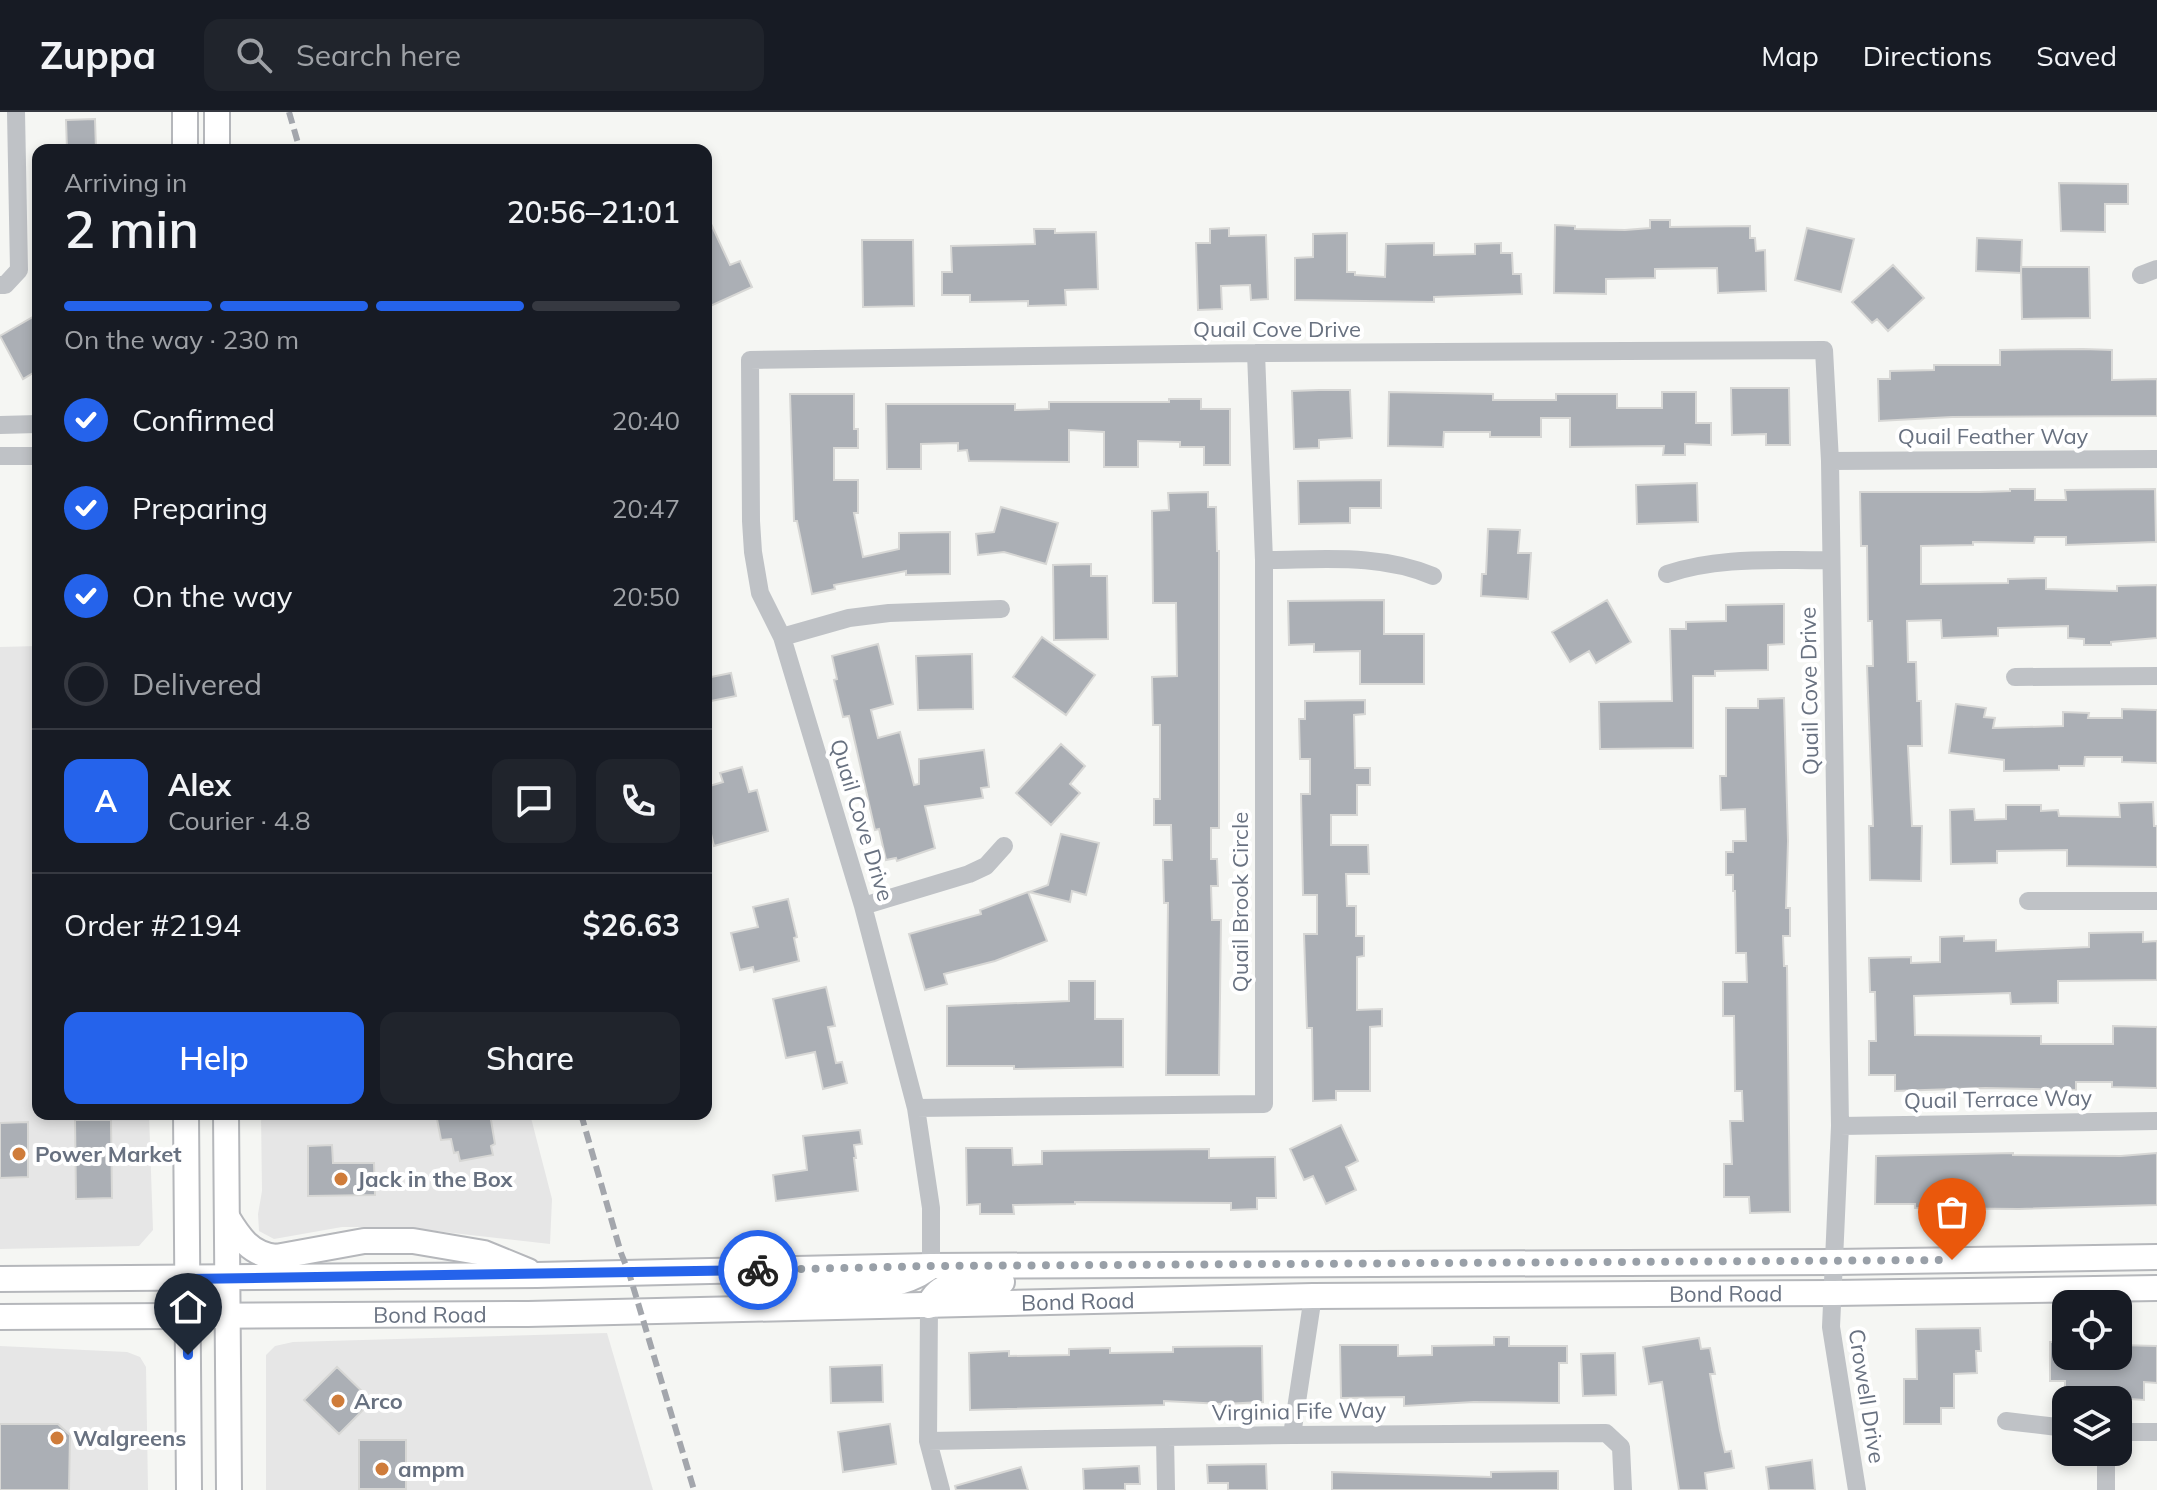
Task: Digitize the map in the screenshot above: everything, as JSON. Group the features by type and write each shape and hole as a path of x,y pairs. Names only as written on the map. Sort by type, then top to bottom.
{"main road":[{"path":"185,112 185,144"},
{"path":"217,112 217,144"},
{"path":"186,1120 189,1490"},
{"path":"226,1120 229,1490"},
{"path":"227,1217 242,1242 267,1256 364,1241 413,1241 484,1253 537,1275"},
{"name":"Bond Road","path":"0,1279 537,1275 931,1266 1835,1262 2157,1257"},
{"path":"1313,1296 1316,1288 1328,1279 1471,1275 1504,1263"},
{"path":"929,1306 937,1291 947,1286 1117,1280 1145,1265"},
{"path":"724,1310 762,1296 815,1288 898,1284 931,1266"},
{"name":"Bond Road","path":"0,1317 528,1314 1313,1296 2157,1288"}],"street":[{"path":"0,285 5,285 19,270 16,112"},
{"name":"Quail Cove Drive","path":"931,1266 931,1208 916,1108 863,906 782,637 760,593 753,552 750,360 1824,350 1830,461 1840,1126 1835,1262"},
{"name":"Quail Brook Circle","path":"916,1108 1264,1104 1264,560 1256,353"},
{"path":"0,425 32,424"},
{"path":"0,456 32,456"},
{"name":"Quail Feather Way","path":"1830,461 2157,459"},
{"path":"1264,560 1381,560 1409,566 1433,576"},
{"path":"1667,574 1693,565 1720,561 1831,560"},
{"path":"782,637 849,618 889,613 1001,609"},
{"path":"2015,677 2157,676"},
{"path":"863,906 969,874 986,866 1004,846"},
{"path":"2028,901 2157,901"},
{"name":"Quail Terrace Way","path":"1840,1126 2157,1121"},
{"name":"Crowell Drive","path":"1835,1262 1831,1327 1857,1490"},
{"path":"1292,1435 1313,1296"},
{"path":"929,1306 928,1441 941,1490"},
{"path":"2006,1421 2052,1426"},
{"path":"2132,1432 2157,1432"},
{"name":"Virginia Fife Way","path":"928,1441 1606,1433 1621,1447 1623,1490"},
{"path":"1165,1437 1166,1490"},
{"path":"2106,1466 2106,1490"}],"shaded area":[{"path":"32,646 32,1120 149,1120 153,1230 139,1246 0,1249 0,647"},
{"path":"261,1120 532,1120 552,1199 550,1244 400,1227 342,1227 274,1239 259,1231"},
{"path":"607,1333 653,1490 266,1490 266,1355 275,1346 293,1342"},
{"path":"0,1346 127,1352 140,1357 146,1367 148,1490 0,1490"}],"building":[{"path":"95,119 96,144 67,144 66,120"},
{"path":"2059,183 2128,184 2128,204 2105,204 2105,232 2061,231"},
{"path":"1650,220 1670,220 1670,227 1750,226 1750,238 1755,238 1756,251 1765,250 1766,291 1718,293 1717,268 1655,269 1655,278 1606,279 1606,294 1554,293 1555,225 1575,226 1575,229 1625,230 1650,228"},
{"path":"712,226 730,265 740,261 752,287 712,305"},
{"path":"1229,228 1229,236 1266,235 1268,299 1251,300 1250,285 1221,286 1222,309 1198,310 1196,243 1210,243 1210,229"},
{"path":"1807,228 1854,239 1841,292 1795,280"},
{"path":"1034,229 1055,229 1055,233 1096,232 1098,289 1065,290 1066,305 1028,306 1028,301 970,302 970,295 942,295 942,272 952,272 951,246 1035,244"},
{"path":"1347,233 1347,272 1385,277 1386,244 1434,243 1434,255 1475,254 1475,244 1501,243 1501,253 1512,253 1513,274 1521,274 1522,294 1434,297 1434,302 1295,300 1295,258 1313,257 1313,234"},
{"path":"1977,238 2022,240 2021,273 1976,271"},
{"path":"862,240 913,240 914,306 863,307"},
{"path":"1893,265 1924,298 1888,331 1877,319 1872,323 1852,302"},
{"path":"2021,267 2089,267 2090,318 2022,319"},
{"path":"32,317 32,374 23,379 0,336"},
{"path":"2000,350 2112,350 2112,380 2157,379 2157,416 1952,417 1879,421 1878,379 1890,379 1890,371 1934,370 1934,365 2000,365"},
{"path":"1731,388 1789,388 1790,445 1766,445 1766,434 1732,435"},
{"path":"1350,390 1352,438 1319,440 1319,448 1294,449 1292,391"},
{"path":"1389,392 1493,394 1493,400 1556,400 1556,394 1617,394 1617,408 1662,408 1662,392 1696,392 1696,423 1711,423 1711,445 1685,444 1685,455 1663,455 1664,446 1570,447 1570,418 1541,418 1541,437 1490,437 1490,432 1444,432 1443,447 1388,446"},
{"path":"790,394 854,394 854,429 858,429 858,448 834,448 834,480 858,480 858,513 854,513 863,557 899,549 899,533 950,532 950,574 906,575 906,571 834,585 835,589 812,594 797,521 794,521"},
{"path":"1169,399 1201,399 1201,409 1230,409 1230,465 1204,465 1204,447 1180,447 1180,442 1138,441 1138,467 1104,467 1104,432 1069,430 1069,462 969,461 967,450 958,451 958,443 921,444 921,469 887,469 886,404 1015,404 1015,410 1049,409 1049,402 1169,402"},
{"path":"1381,480 1381,508 1350,508 1350,523 1299,524 1298,481"},
{"path":"1697,483 1698,522 1637,524 1636,485"},
{"path":"2035,489 2035,500 2066,500 2065,490 2155,489 2156,542 2066,545 2066,537 2035,537 2034,543 1973,542 1973,545 1921,546 1921,584 2008,583 2008,579 2046,578 2046,589 2117,591 2117,586 2157,585 2157,638 2111,642 2111,645 2084,645 2084,639 2068,638 2068,626 1998,628 1998,636 1942,638 1941,620 1907,621 1908,662 1916,662 1917,701 1921,701 1922,746 1908,746 1912,826 1922,826 1921,881 1870,880 1869,826 1873,826 1867,666 1873,666 1872,621 1868,621 1867,546 1861,546 1860,492"},
{"path":"1208,492 1208,507 1216,507 1219,551 1219,828 1211,828 1211,859 1217,859 1218,886 1211,886 1212,920 1221,920 1219,1075 1166,1075 1168,903 1164,903 1163,860 1172,860 1171,825 1154,825 1154,799 1160,799 1160,725 1153,725 1152,677 1177,676 1176,603 1153,603 1152,511 1169,510 1168,493"},
{"path":"1001,507 1058,523 1046,564 1004,552 978,555 976,534 994,532"},
{"path":"1488,529 1520,530 1518,553 1531,553 1528,599 1481,596 1482,574 1486,574"},
{"path":"1091,564 1091,576 1107,576 1108,639 1054,640 1053,565"},
{"path":"1384,600 1384,634 1424,634 1424,684 1360,684 1360,651 1314,652 1314,644 1289,645 1288,601"},
{"path":"1607,600 1631,642 1596,663 1589,651 1570,662 1552,632"},
{"path":"1784,604 1784,644 1768,645 1768,670 1715,671 1715,676 1693,676 1693,748 1600,749 1599,702 1672,701 1670,629 1686,629 1686,622 1726,621 1726,605"},
{"path":"1042,637 1095,675 1066,715 1013,677"},
{"path":"878,644 893,704 871,710 878,738 900,732 914,785 919,784 919,759 984,750 989,787 981,788 983,798 925,806 935,848 897,861 896,858 886,860 879,829 875,830 849,716 843,717 834,680 837,679 832,656"},
{"path":"972,654 973,709 918,710 916,656"},
{"path":"731,673 736,696 712,701 712,677"},
{"path":"1784,698 1788,841 1786,908 1790,908 1790,936 1783,936 1784,966 1787,966 1790,1212 1750,1213 1749,1197 1724,1197 1724,1164 1732,1164 1730,1121 1743,1121 1742,1091 1735,1091 1734,1016 1723,1016 1723,982 1747,982 1746,953 1736,953 1735,891 1733,875 1726,875 1726,852 1733,852 1733,841 1746,841 1745,809 1721,810 1720,776 1726,776 1726,708 1758,708 1758,699"},
{"path":"1365,700 1365,714 1354,715 1355,768 1370,768 1370,785 1357,785 1357,815 1331,815 1331,845 1368,845 1369,874 1346,874 1347,906 1356,906 1356,936 1364,936 1364,956 1357,957 1357,1010 1382,1009 1382,1026 1370,1027 1370,1091 1336,1091 1336,1100 1313,1101 1312,1028 1307,1028 1304,934 1317,934 1317,895 1303,895 1301,794 1310,794 1310,759 1300,759 1299,719 1305,719 1305,701"},
{"path":"1956,704 1986,708 1984,717 1995,718 1993,728 2063,726 2063,712 2089,713 2088,718 2122,718 2122,709 2157,710 2157,763 2122,762 2122,757 2085,757 2084,766 2059,766 2059,770 2004,771 2004,760 1949,753"},
{"path":"1061,744 1085,766 1070,784 1080,793 1051,825 1016,793"},
{"path":"742,767 749,792 757,790 768,831 714,846 712,785 723,782 720,773"},
{"path":"2153,802 2154,826 2157,826 2157,867 2067,866 2067,850 1997,851 1997,863 1951,864 1950,810 1974,809 1975,820 2006,819 2006,805 2041,805 2041,811 2058,810 2059,816 2120,817 2119,803"},
{"path":"1061,834 1099,843 1086,895 1072,891 1070,902 1029,892 1048,885"},
{"path":"1028,892 1047,941 995,961 944,974 947,984 925,990 909,934 981,914 980,910"},
{"path":"788,899 799,961 754,972 753,967 740,970 731,933 758,927 753,907"},
{"path":"2143,932 2143,942 2157,941 2157,980 2058,981 2058,1003 2011,1004 2010,993 1914,996 1915,1035 2041,1036 2041,1044 2113,1044 2113,1026 2157,1027 2157,1088 2112,1087 2112,1082 2076,1082 2076,1090 1985,1088 1895,1091 1895,1075 1869,1075 1869,1041 1876,1041 1875,992 1870,992 1869,958 1911,957 1911,963 1940,962 1940,937 1964,936 1964,941 1996,940 1996,951 2089,947 2089,933"},
{"path":"1069,981 1095,981 1095,1019 1123,1019 1123,1067 1014,1069 1014,1066 947,1066 947,1006 1069,1001"},
{"path":"826,987 835,1026 828,1027 836,1063 842,1062 847,1083 823,1089 815,1052 786,1058 773,999"},
{"path":"75,1120 111,1120 112,1198 76,1199"},
{"path":"437,1120 491,1120 495,1144 491,1146 493,1155 460,1161 458,1152 454,1153 451,1139 441,1140"},
{"path":"28,1122 28,1177 0,1178 0,1123"},
{"path":"1341,1125 1358,1161 1346,1167 1356,1190 1326,1204 1313,1176 1304,1180 1290,1149"},
{"path":"860,1130 862,1144 854,1145 858,1191 776,1201 773,1175 807,1170 803,1136"},
{"name":"Jack in the Box","path":"332,1145 333,1163 374,1163 375,1195 308,1196 308,1146"},
{"path":"966,1148 1012,1148 1013,1165 1042,1164 1042,1151 1209,1149 1209,1158 1275,1157 1276,1198 1257,1198 1257,1209 1231,1210 1231,1203 1075,1202 1013,1205 1014,1214 980,1214 980,1204 967,1205"},
{"path":"2013,1153 2121,1156 2157,1153 2157,1205 2019,1209 1915,1208 1915,1204 1875,1204 1876,1156"},
{"path":"1980,1328 1981,1351 1976,1351 1977,1373 1954,1374 1954,1408 1941,1408 1941,1424 1904,1424 1904,1379 1917,1379 1916,1329"},
{"path":"1494,1337 1509,1337 1509,1346 1567,1346 1567,1363 1559,1363 1559,1403 1474,1402 1404,1406 1404,1397 1341,1398 1340,1345 1398,1345 1398,1356 1432,1355 1432,1346 1494,1345"},
{"path":"1699,1338 1701,1349 1710,1348 1715,1374 1710,1374 1720,1430 1725,1452 1731,1451 1734,1468 1705,1473 1707,1490 1679,1490 1662,1382 1649,1384 1643,1347"},
{"path":"2050,1342 2052,1370 2132,1370 2132,1345 2157,1346 2157,1383 2144,1382 2144,1400 2132,1399 2132,1386 2065,1386 2065,1381 2050,1381"},
{"path":"1262,1346 1263,1402 1223,1404 1164,1401 1164,1405 970,1410 969,1353 1009,1351 1009,1356 1069,1355 1069,1349 1110,1348 1110,1353 1173,1352 1173,1347"},
{"path":"1615,1353 1616,1395 1583,1396 1581,1354"},
{"path":"882,1365 883,1402 831,1403 830,1367"},
{"name":"Arco","path":"337,1367 372,1401 339,1434 304,1400"},
{"path":"0,1424 58,1424 70,1435 69,1490 0,1490"},
{"path":"890,1424 896,1464 843,1472 838,1432"},
{"name":"ampm","path":"359,1440 406,1440 406,1489 359,1489"},
{"path":"1812,1460 1815,1490 1769,1490 1766,1467"},
{"path":"1266,1464 1267,1490 1228,1490 1228,1483 1208,1483 1207,1465"},
{"path":"1139,1466 1140,1484 1125,1484 1125,1490 1084,1490 1083,1469"},
{"path":"1021,1467 1028,1490 956,1490 955,1486"},
{"path":"1558,1471 1558,1490 1332,1490 1332,1472 1491,1477 1491,1472"}],"railway":[{"path":"289,112 298,144"},
{"path":"583,1120 694,1490"}],"way so far":[{"path":"758,1270 931,1266 1952,1260"}],"place":[{"name":"Power Market","path":"19,1154"},
{"name":"Jack in the Box","path":"341,1179"},
{"name":"Arco","path":"338,1401"},
{"name":"Walgreens","path":"57,1438"},
{"name":"ampm","path":"382,1469"}],"route":[{"path":"188,1355 187,1279 758,1270"}]}
